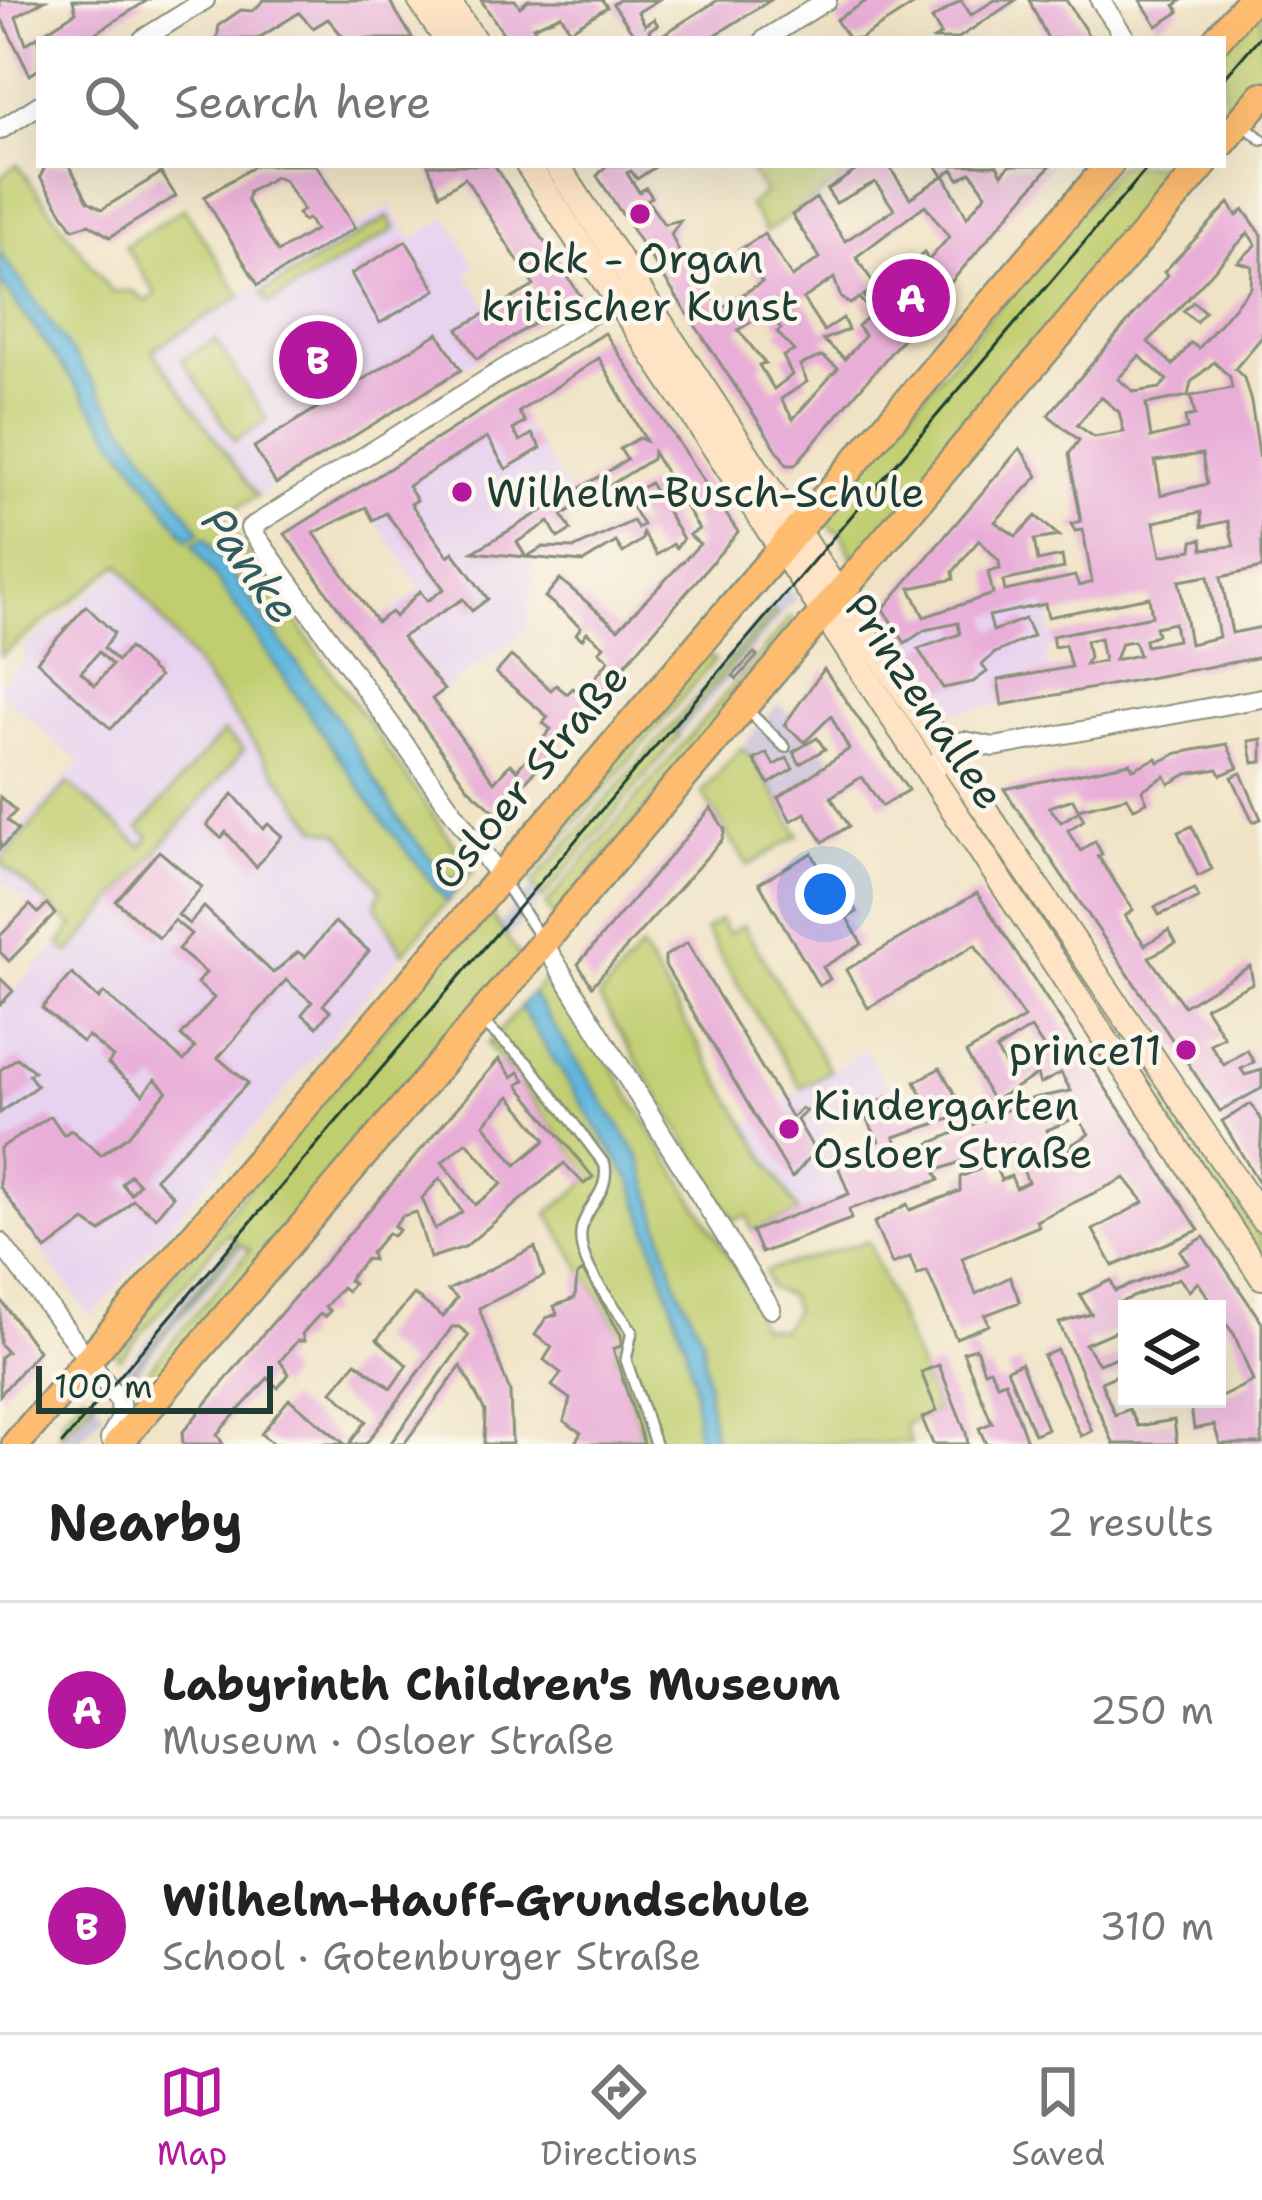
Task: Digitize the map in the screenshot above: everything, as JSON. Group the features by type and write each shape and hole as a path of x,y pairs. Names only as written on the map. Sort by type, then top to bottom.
{"main road":[{"path":"420,0 444,36"},
{"path":"447,0 471,36"},
{"path":"1219,36 1250,0"},
{"path":"1242,134 1262,96"},
{"name":"Prinzenallee","path":"530,168 747,478"},
{"name":"Prinzenallee","path":"563,168 786,539 938,762 1064,920 1262,1219"},
{"name":"Osloer Straße","path":"16,1439 1106,168"},
{"path":"114,1444 1200,168"},
{"name":"Prinzenallee","path":"938,762 1036,940 1262,1275"}],"street":[{"path":"148,36 205,0"},
{"path":"770,36 826,0"},
{"path":"1100,0 1124,36"},
{"path":"0,130 36,107"},
{"path":"499,876 250,528 617,298"},
{"path":"938,762 994,747 1262,698"},
{"path":"544,944 771,1309"},
{"path":"0,1242 122,1407 114,1444"}],"lane":[{"path":"742,706 785,747"},
{"path":"499,876 544,944"},
{"path":"1036,940 1064,920"},
{"path":"479,1020 529,1064 605,1165 608,1184 581,1228 583,1256 632,1331 626,1360 655,1444"}],"shaded area":[{"path":"391,206 411,239 448,217 475,267 466,273 508,340 257,496 151,349"},
{"path":"507,394 570,495 475,551 535,558 529,628 415,712 358,636 421,589 354,488"},
{"path":"123,568 317,828 340,833 381,889 376,905 403,953 91,1318 0,1194 0,1005 72,928 47,904 38,913 0,877 0,849 80,763 0,691 0,684 23,661 24,646"},
{"path":"788,586 796,599 122,1391 113,1379"},
{"path":"1045,604 1054,647 1047,649 1050,669 998,680 1002,705 952,712 906,643 925,630"},
{"path":"778,704 815,734 841,774 785,809 741,748"},
{"name":"Kindergarten Osloer Straße","path":"865,1049 891,1094 824,1132 849,1194 799,1213 747,1125"},
{"path":"1262,1058 1262,1133 1239,1146 1203,1090"},
{"path":"95,1400 104,1412 76,1444 63,1438"}],"green space":[{"path":"1262,0 1262,85 1226,127 1226,39"},
{"path":"17,164 111,292 133,291 146,302 156,294 125,246 184,208 241,296 152,350 257,496 222,517 473,871 403,953 376,905 381,889 340,833 317,828 120,564 0,656 0,177"},
{"path":"748,168 860,168 766,232 749,205 765,193"},
{"path":"1115,168 1168,168 1182,180 855,563 840,531 834,531 822,514"},
{"path":"388,217 395,229 269,304 262,293"},
{"path":"216,340 267,420 235,441 182,359"},
{"path":"773,611 777,614 675,732 679,736 542,899 532,884"},
{"path":"791,617 798,628 554,917 546,905"},
{"path":"704,651 715,660 528,879 521,867"},
{"path":"223,732 244,750 69,953 59,944 73,926 0,862 68,783 142,847 150,837 139,828"},
{"path":"741,748 754,760 799,835 748,866 702,793"},
{"path":"486,907 520,957 147,1396 137,1383 250,1250 240,1244 131,1372 237,1240 227,1233 120,1359 112,1349"},
{"path":"720,920 728,934 743,925 830,1071 801,1088 705,930"},
{"path":"1059,938 1142,1058 1132,1064 1052,943"},
{"path":"641,948 799,1213 752,1231 747,1215 734,1220 599,998"},
{"path":"553,970 743,1280 760,1326 781,1330 795,1310 789,1296 770,1288 765,1271 868,1241 937,1411 904,1425 911,1444 644,1444 609,1339 618,1329 548,1213 592,1178 488,1044"},
{"path":"1148,1067 1262,1239 1262,1259 1139,1074"},
{"path":"84,1393 95,1400 60,1436 62,1419"}],"water":[{"path":"0,252 200,531 188,540 0,281"},
{"path":"205,537 334,714 405,828 448,879 454,878 458,888 447,902 380,817 193,545"},
{"path":"532,993 641,1159 676,1283 702,1337 714,1444 697,1444 694,1383 684,1341 633,1184 520,1007"}],"building":[{"path":"0,0 45,0 16,17 26,44 36,38 36,71 30,75 0,16"},
{"path":"73,0 148,0 91,36 38,36 76,12"},
{"path":"264,0 389,0 411,36 342,36 328,19 313,28 299,13 262,36 217,36 219,25 241,10 253,11"},
{"path":"481,0 515,0 520,7 528,0 602,0 607,7 570,30 561,15 533,27 539,36 505,36"},
{"path":"658,0 638,12 645,25 654,19 658,25 649,30 653,36 635,36 613,4"},
{"path":"718,0 771,0 714,36 661,36"},
{"path":"868,0 921,0 865,36 847,36 836,20"},
{"path":"961,0 971,15 995,0 1016,0 962,36 938,36 932,19"},
{"path":"1029,0 1066,0 1089,36 1047,36"},
{"path":"1140,0 1182,0 1175,5 1179,12 1157,26"},
{"path":"44,168 71,168 88,201 102,209 161,173 176,196 110,237 89,224 73,229 40,177"},
{"path":"251,168 318,168 355,228 258,285 204,197","holes":["275,177 284,180 303,210 298,214 315,230 278,252 247,201 249,192"]},
{"path":"429,168 496,168 580,295 477,359 458,329 534,286 465,178 440,194"},
{"path":"604,168 654,168 637,179 631,171 627,173 639,192 646,188 652,197 647,200 664,224 681,220 671,234 679,252 721,308 762,282 739,250 764,234 792,277 820,258 792,215 816,198 845,241 894,209 875,182 836,203 827,190 860,168 890,168 910,198 943,176 938,168 999,168 1002,174 1007,168 1048,168 795,465 787,465 597,176","holes":["953,169 959,179 971,172 986,194 967,217 944,175","925,205 949,237 928,261 924,252 875,309 863,296 876,287 856,257","834,278 841,298 850,304 859,298 872,313 858,326 865,336 845,359 823,340 848,330 843,318 824,331 803,299","769,311 781,329 777,332 794,351 783,356 792,375 774,389 759,365 765,363 738,330","822,356 838,368 793,419 781,399 807,382 800,365"]},
{"path":"1229,203 1237,216 1244,210 1262,235 1262,337 1235,369 1244,378 1251,402 1262,473 1262,568 1221,577 1232,633 1262,627 1262,657 1002,705 998,680 1071,667 1065,645 1054,647 1052,636 1152,616 1149,597 1048,617 1045,604 989,616 993,631 1025,619 1033,636 995,653 982,665 987,672 973,682 943,688 918,649 960,634 958,623 925,630 905,643 883,609 1020,448 1038,476 995,522 1016,536 1036,516 1059,536 1034,540 1038,561 1062,556 1064,568 1003,581 1005,591 1075,576 1079,586 1092,582 1083,530 1075,531 1071,524 1081,521 1069,454 1079,440 1048,415 1168,275 1164,272","holes":["1248,233 1256,245 1238,262 1252,266 1251,287 1199,348 1191,343 1173,365 1148,342","1139,356 1167,380 1160,388 1134,392 1118,379","1214,362 1230,377 1232,388 1191,396 1195,415 1185,417 1187,429 1151,438 1146,404 1188,396 1191,382","1101,397 1119,412 1124,432 1094,437 1077,425","1202,454 1207,484 1161,495 1155,461","1201,512 1202,527 1228,521 1234,546 1203,549 1202,539 1193,541 1192,550 1161,556 1154,522","979,540 999,561 1000,569 988,572 993,594 924,617 910,588 954,579 953,572","1208,576 1219,637 1190,644 1179,581","1174,623 1177,640 1146,646 1145,640 1157,634 1155,627","1100,638 1104,661 1085,665 1089,658 1086,641","1134,641 1139,655 1115,660 1121,643"]},
{"path":"406,241 436,290 380,323 351,274"},
{"path":"1193,302 1205,312 1196,322 1183,311"},
{"path":"438,333 461,370 276,484 254,447"},
{"path":"605,333 738,532 498,814 469,789 285,534","holes":["599,358 646,441 639,438 620,449 627,460 473,552 526,557 517,542 549,522 558,538 571,530 562,515 652,459 653,452 699,529 689,535 700,544 618,629 560,579 545,597 581,627 576,634 582,639 587,632 604,646 599,651 609,660 581,695 573,688 567,694 556,685 551,690 511,656 496,673 548,717 543,723 551,729 517,770 510,764 494,782 432,699 444,690 402,637 463,599 472,611 488,599 453,552 448,556 411,504 417,500 408,486 487,437 506,469 541,448 532,434 520,441 513,430 525,422 519,412","366,507 373,520 386,513 444,589 427,601 420,591 395,617 391,612 377,622 314,533"]},
{"path":"650,483 683,539 676,548 673,544 657,555 643,533 642,540 623,553 616,542 583,562 526,557 543,547 575,548 633,521 638,528 643,525 626,497"},
{"path":"86,606 114,633 104,648 117,661 129,648 159,677 111,729 37,661","holes":["99,652 112,665 95,685 81,672"]},
{"path":"754,653 757,656 737,679 733,676"},
{"path":"824,669 908,790 882,806 862,777 858,779 831,797 849,826 823,842 805,813 791,821 778,798 849,749 831,716 805,742 784,725"},
{"path":"817,738 825,749 800,764 793,752"},
{"path":"1262,739 1262,762 1253,763 1249,741"},
{"path":"1227,744 1238,768 1221,775 1218,769 1187,774 1169,784 1165,776 1142,790 1147,802 1134,808 1127,797 1078,809 1073,799 1049,807 1061,822 1079,811 1084,820 1068,830 1081,851 1095,841 1102,854 1098,856 1133,910 1125,916 1145,945 1169,930 1176,943 1149,957 1184,1006 1250,966 1253,983 1205,1007 1224,1037 1210,1044 1224,1065 1247,1050 1254,1062 1241,1069 1245,1075 1262,1070 1262,1088 1220,1111 1004,789 1130,763 1133,769 1157,758 1159,762 1178,753"},
{"path":"767,753 774,765 787,758 793,769 769,784 754,760"},
{"path":"1241,773 1261,819 1253,822 1232,777"},
{"path":"233,794 263,829 268,824 282,836 256,867 226,832 221,838 207,825"},
{"path":"0,797 16,811 7,820 18,830 0,849"},
{"path":"711,808 725,830 722,840 592,986 578,964"},
{"path":"1192,826 1212,869 1198,876 1178,832"},
{"path":"159,851 202,887 178,915 189,924 204,907 273,973 298,952 305,957 335,922 369,951 323,1005 330,1011 317,1027 302,1014 312,1002 286,980 218,1058 248,1083 155,1178 173,1196 156,1217 133,1200 101,1232 85,1221 46,1250 0,1187 0,1148 51,1116 64,1135 71,1130 101,1155 128,1136 167,1091 155,1079 143,1094 108,1064 113,1057 88,1036 82,1042 42,1008 72,974 99,999 104,993 184,1061 195,1048 181,1036 214,998 197,983 206,973 178,949 191,934 174,920 159,938 116,901","holes":["130,1175 139,1184 131,1194 122,1184"]},
{"path":"812,853 828,886 837,880 857,912 847,918 862,944 823,967 830,979 819,986 759,883"},
{"path":"1195,889 1199,898 1159,915 1155,907"},
{"path":"977,893 1199,1230 1113,1266 1093,1230 1144,1202 1125,1178 1036,1221 1039,1226 962,1258 976,1294 1010,1277 1020,1302 985,1315 989,1325 956,1338 927,1271 917,1275 910,1257 892,1264 874,1223 907,1204 910,1210 960,1191 960,1177 994,1163 1001,1180 1011,1176 1016,1188 1028,1182 1012,1143 935,1171 939,1180 849,1209 851,1219 761,1253 752,1231 849,1194 834,1156 879,1141 862,1111 887,1097 900,1120 931,1111 915,1082 940,1068 966,1114 894,1137 897,1144 885,1150 890,1161 1034,1098 1071,1091 1061,1073 1040,1084 1037,1075 993,1101 966,1053 1024,1018 975,945 868,1008 846,970","holes":["1031,1028 1048,1054 1012,1075 996,1050","1077,1117 1089,1134 1068,1147 1073,1155 1061,1163 1047,1130"]},
{"path":"47,904 55,914 9,961 0,952 0,936 30,905 38,913"},
{"path":"687,943 792,1118 801,1108 806,1111 797,1120 815,1151 792,1178 665,965 665,956"},
{"path":"0,978 13,991 0,1005"},
{"path":"17,1058 34,1071 29,1075 37,1086 0,1113 0,1070"},
{"path":"499,1059 512,1077 519,1072 525,1080 518,1085 593,1177 584,1184 564,1163 465,1247 430,1258 416,1212 402,1216 394,1226 399,1230 393,1236 388,1233 371,1253 373,1260 366,1259 348,1280 353,1284 347,1291 342,1287 325,1307 330,1311 324,1317 320,1314 302,1334 304,1341 297,1341 280,1361 289,1374 278,1388 268,1378 217,1434 223,1444 183,1444 182,1433","holes":["510,1096 546,1140 516,1165 484,1124","467,1142 502,1184 475,1205 442,1162","440,1178 462,1212 435,1229 422,1198"]},
{"path":"1251,1104 1262,1121 1259,1183 1222,1121"},
{"path":"1204,1237 1262,1323 1262,1444 1220,1444 1214,1425 1194,1429 1191,1408 1226,1408 1226,1394 1253,1381 1226,1324 1226,1300 1210,1300 1198,1282 1189,1291 1179,1278 1118,1300 1118,1330 1085,1344 1099,1364 1118,1357 1118,1375 1101,1382 1115,1415 1129,1409 1138,1426 1174,1420 1177,1444 1114,1444 1059,1323 1091,1314 1080,1295 1111,1280 1115,1291 1188,1263 1180,1251"},
{"path":"535,1247 544,1276 479,1308 510,1392 512,1444 484,1444 485,1411 461,1366 404,1444 390,1444 469,1335 452,1327 366,1444 349,1444 366,1421 332,1391 356,1362 391,1388 407,1365 377,1339 414,1294 443,1317 457,1298 448,1290"},
{"path":"583,1271 621,1335 621,1346 613,1349 644,1444 574,1444 581,1433 564,1421 570,1399 552,1386 561,1373 544,1360 552,1347 535,1335 546,1318 557,1314 554,1306 575,1298 577,1275"},
{"path":"0,1299 38,1351 0,1395 0,1357 7,1352 0,1344"},
{"path":"976,1348 984,1371 990,1369 997,1384 1005,1381 1028,1444 986,1444 979,1428 992,1423 963,1352"},
{"path":"1057,1350 1092,1431 1081,1436 1043,1356"},
{"path":"1021,1363 1047,1429 1034,1434 1007,1369"},
{"path":"939,1365 968,1444 933,1444 922,1418 937,1411 921,1372"},
{"path":"289,1399 345,1444 274,1444 261,1434"}],"tram line":[{"path":"1226,76 1262,34"},
{"path":"62,1444 1147,168"}],"place":[{"name":"okk - Organ kritischer Kunst","path":"640,214"},
{"name":"Labyrinth Children's Museum","path":"911,298"},
{"name":"Wilhelm-Hauff-Grundschule","path":"318,360"},
{"name":"Wilhelm-Busch-Schule","path":"462,492"},
{"name":"prince11","path":"1186,1050"},
{"name":"Kindergarten Osloer Straße","path":"789,1129"}],"water label":[{"name":"Panke","path":"251,565"}]}
